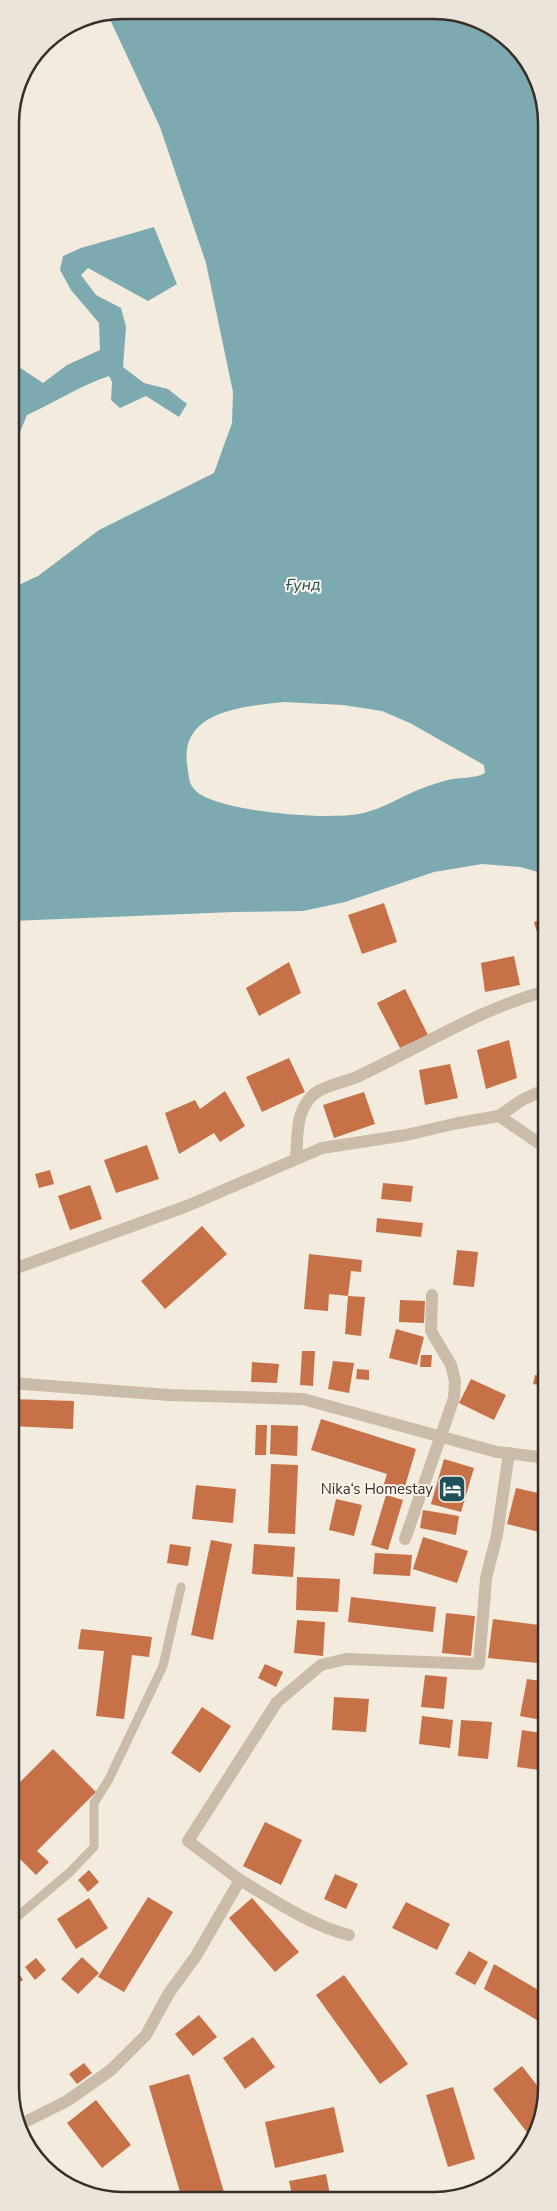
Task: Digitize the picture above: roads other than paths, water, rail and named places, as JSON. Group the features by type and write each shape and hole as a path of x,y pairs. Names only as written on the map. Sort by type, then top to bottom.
{"street":[{"path":"296,1158 300,1112 314,1094 358,1077 462,1022 517,999 538,993"},
{"path":"19,1267 159,1217 322,1148 406,1135 499,1116 522,1100 538,1093"},
{"path":"499,1116 538,1143"},
{"path":"405,1540 454,1398 455,1381 451,1365 431,1331 432,1295"},
{"path":"19,1384 169,1394 303,1399 509,1453 538,1457"},
{"path":"349,1935 334,1931 290,1910 240,1880 188,1841 256,1733 282,1697 321,1665 346,1659 479,1664 486,1578 497,1535 509,1453"},
{"path":"24,2122 67,2101 111,2070 146,2035 169,1992 196,1956 240,1880"}],"lane":[{"path":"19,1915 70,1872 94,1847 94,1803 109,1779 163,1666 181,1587"}],"water":[{"name":"Ғунд","path":"110,20 448,20 468,24 498,40 521,65 528,77 535,96 538,123 538,872 520,867 482,864 434,872 345,902 303,911 19,921 19,585 38,576 99,530 214,473 232,423 233,392 206,263 160,127","holes":["284,702 343,705 382,711 410,723 484,765 485,773 435,784 367,812 331,816 279,813 229,805 210,799 197,792 189,780 187,764 188,746 194,732 205,722 219,714 235,709"]},
{"path":"154,227 177,284 148,301 88,268 81,275 96,295 121,308 126,327 123,367 144,383 168,389 187,404 179,417 146,396 120,408 111,400 112,382 109,376 88,384 27,415 19,435 19,367 43,383 67,365 100,350 99,323 71,290 60,270 63,256 81,248"}],"place":[{"name":"Nika‘s Homestay","path":"452,1489"}]}
